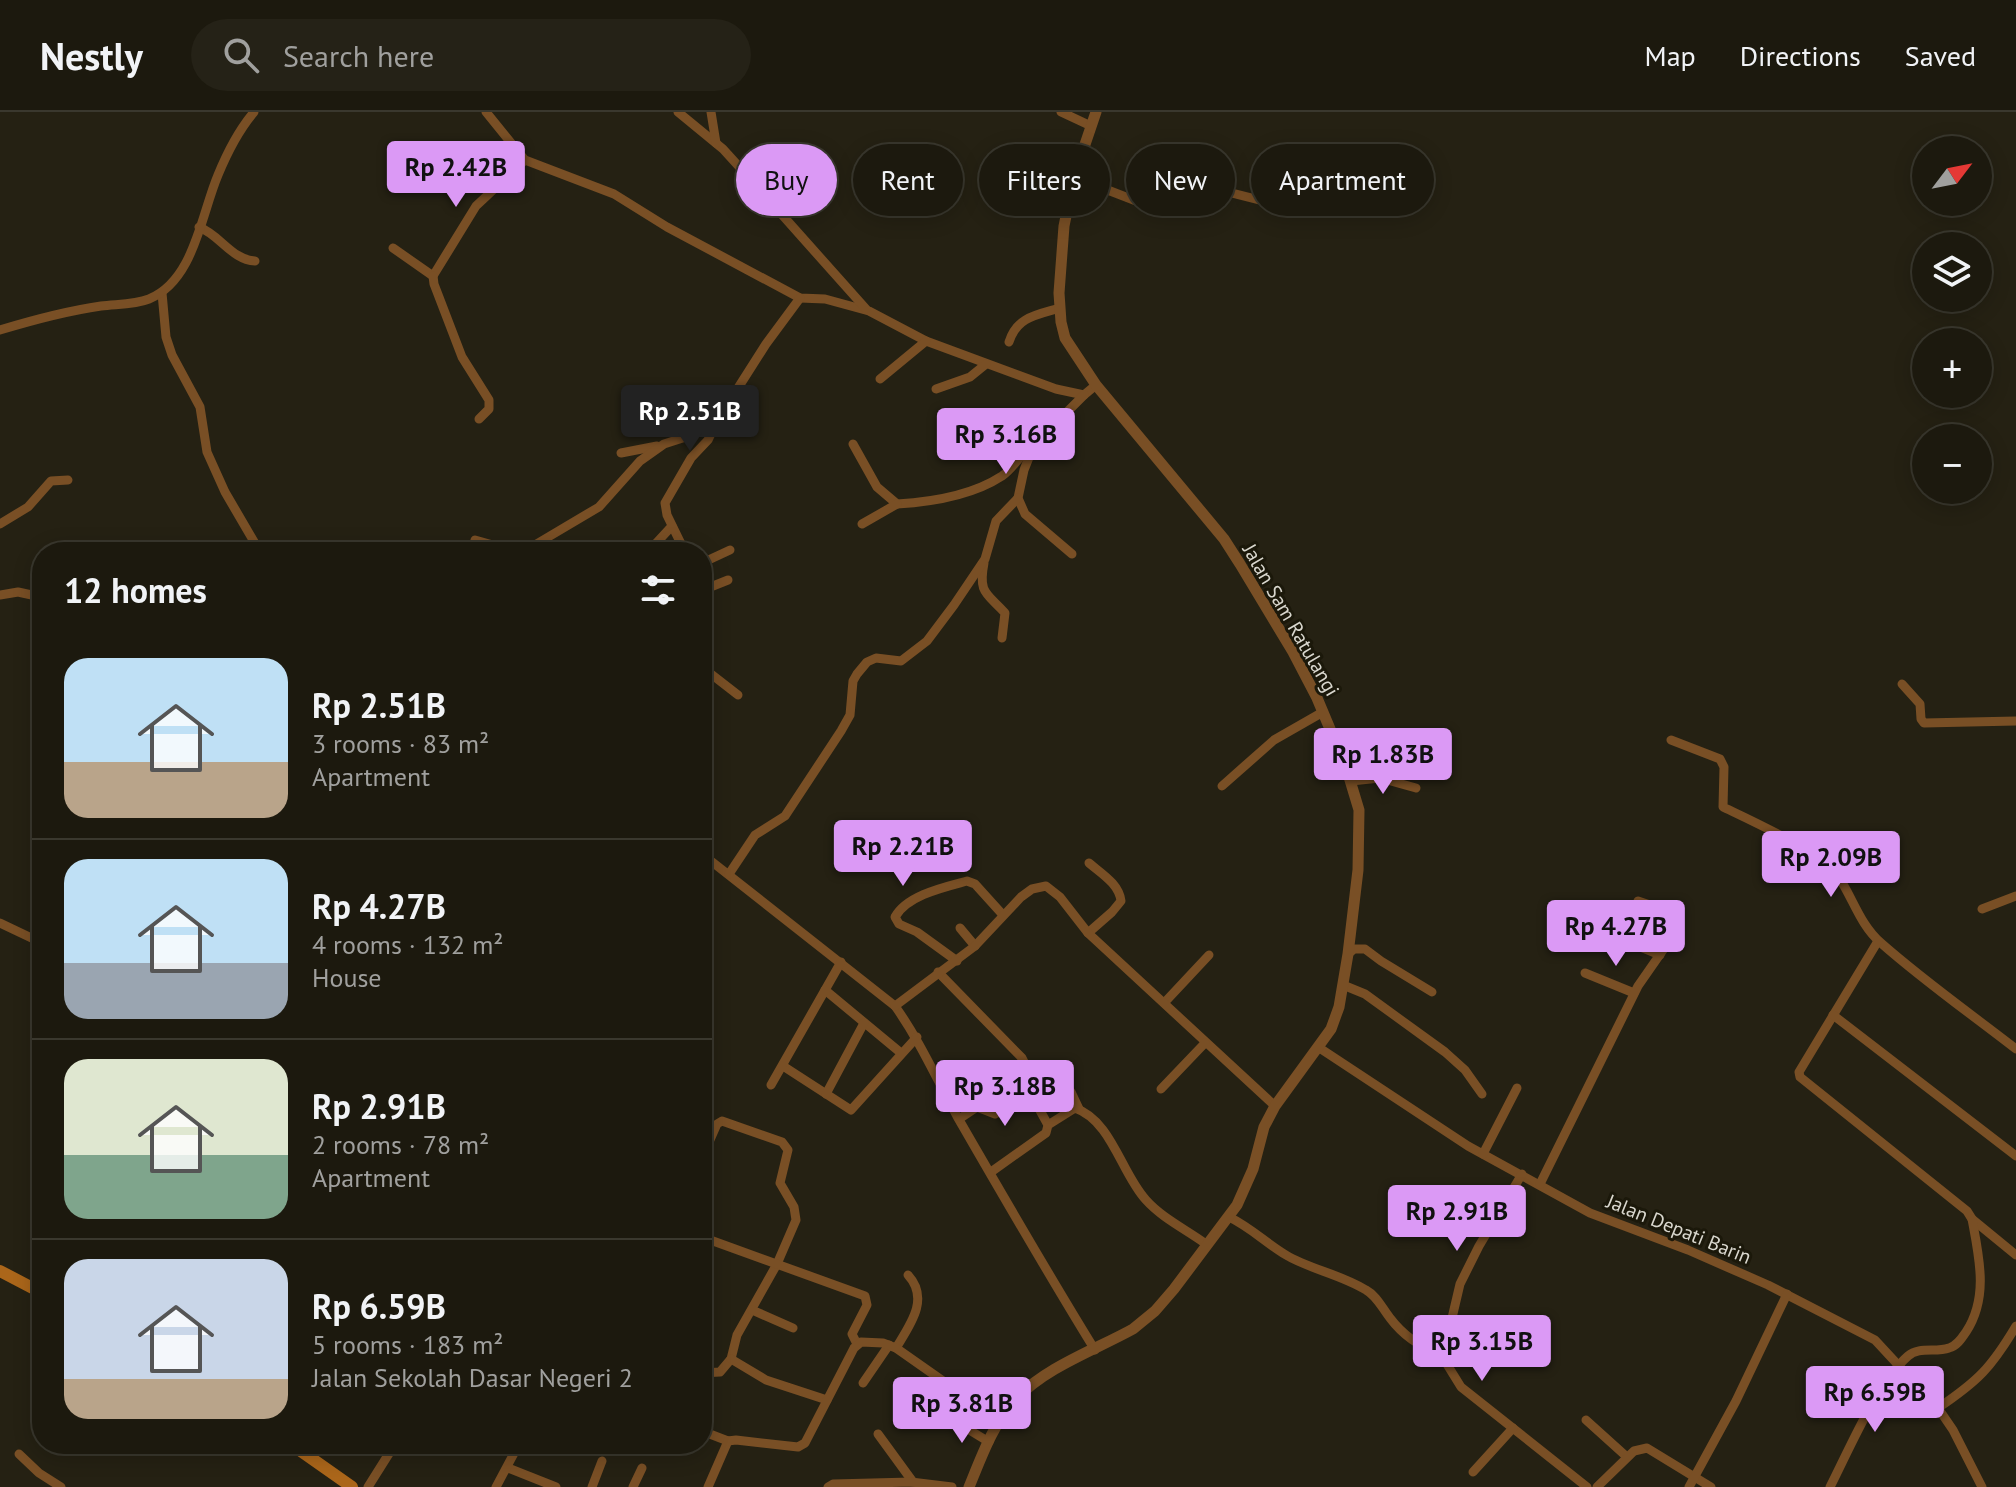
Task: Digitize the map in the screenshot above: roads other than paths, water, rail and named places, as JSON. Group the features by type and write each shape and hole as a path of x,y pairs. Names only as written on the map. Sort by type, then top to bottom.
{"main road":[{"path":"0,1271 32,1288"},
{"path":"313,1454 351,1487"}],"street":[{"path":"0,330 60,314 138,302 162,293 182,270 234,139 254,112"},
{"path":"486,112 525,160 614,194 667,227 800,298 825,299 869,311 926,341 1056,389 1084,395"},
{"path":"678,112 716,143 743,171 869,311"},
{"path":"711,112 716,143"},
{"path":"1061,112 1091,126"},
{"name":"Jalan Sam Ratulangi","path":"1085,144 1096,112"},
{"path":"479,419 489,409 489,400 462,357 433,276 476,206 525,160"},
{"path":"1110,191 1162,211 1170,208 1182,187 1192,183 1251,198"},
{"name":"Jalan Sam Ratulangi","path":"969,1487 989,1442 1014,1401 1035,1382 1133,1329 1155,1311 1229,1217 1253,1169 1264,1127 1275,1106 1331,1029 1343,985 1358,870 1359,810 1351,781 1323,712 1293,652 1224,539 1096,385 1065,338 1060,308 1066,216"},
{"path":"199,227 218,237 239,258 255,261"},
{"path":"393,248 433,276"},
{"path":"162,293 166,337 172,355 200,407 207,452 225,492 254,542"},
{"path":"680,542 667,515 665,503 691,458 708,440 766,344 800,298"},
{"path":"1009,342 1022,320 1060,308"},
{"path":"880,379 926,341"},
{"path":"936,389 970,377 986,364"},
{"path":"862,524 897,504 931,502 992,482 1007,472 1020,455 1043,438 1096,385"},
{"path":"621,453 692,435 717,421"},
{"path":"945,436 971,445 989,446 1043,438"},
{"path":"538,542 599,507 640,461 664,444"},
{"path":"853,444 877,487 897,504"},
{"path":"1002,638 1005,613 981,585 985,559 996,521 1018,498 1034,445"},
{"path":"0,524 28,507 51,481 68,480"},
{"path":"1018,498 1025,514 1072,554"},
{"path":"657,542 672,526"},
{"path":"475,540 482,542"},
{"path":"712,558 730,550"},
{"path":"729,874 759,831 785,816 841,731 850,715 853,681 867,662 883,657 901,661 927,641 985,559"},
{"path":"712,586 728,580"},
{"path":"0,595 18,592 32,595"},
{"path":"712,675 738,695"},
{"path":"1902,684 1920,704 1924,723 2016,721"},
{"path":"1222,786 1274,740 1323,712"},
{"path":"1671,740 1720,759 1724,767 1723,807 1793,842 1831,869 1878,941 2016,1049"},
{"path":"1351,781 1380,778 1416,788"},
{"path":"712,861 895,1006 917,1037 959,1119 1095,1350"},
{"path":"1088,933 1121,901 1115,885 1089,863"},
{"path":"957,961 917,932 899,924 895,917 898,911 916,900 967,881 975,884 1003,915"},
{"path":"895,1006 975,946 1032,889 1046,886 1060,897 1088,933 1275,1106"},
{"path":"1982,909 2016,896"},
{"path":"1540,1184 1634,993 1677,930 1677,920 1662,909 1638,901"},
{"path":"0,923 32,938"},
{"path":"960,928 975,946"},
{"path":"1602,931 1660,955"},
{"path":"1878,941 1799,1072 1800,1077 1967,1211 1972,1219 2016,1255"},
{"path":"1348,954 1354,949 1365,949 1432,992"},
{"path":"1165,1002 1209,955"},
{"path":"771,1085 841,962"},
{"path":"938,972 1022,1058 1028,1070 1031,1094 1048,1125 1046,1133 991,1172"},
{"path":"1585,973 1634,993"},
{"path":"1343,985 1365,994 1445,1052 1465,1070 1482,1094"},
{"path":"825,990 901,1053"},
{"path":"1833,1015 2016,1156"},
{"path":"826,1094 864,1023"},
{"path":"783,1066 851,1110 917,1037"},
{"path":"1161,1089 1205,1043"},
{"name":"Jalan Depati Barin","path":"1318,1047 1424,1119 1590,1213 1688,1250 1787,1294 1875,1340 1938,1408 1953,1430 1979,1486"},
{"path":"1054,1068 1079,1109 1101,1128 1147,1202 1206,1244"},
{"path":"1483,1154 1517,1088"},
{"path":"959,1119 977,1107 995,1114 1031,1094"},
{"path":"1048,1125 1071,1110 1079,1109"},
{"path":"712,1135 722,1121 787,1146 780,1183 794,1207 796,1220 777,1264 737,1335 731,1359 720,1372 712,1372"},
{"path":"1440,1353 1460,1284 1522,1174"},
{"path":"1229,1217 1286,1255 1334,1273 1368,1291 1408,1337 1440,1353 1461,1387 1587,1487"},
{"path":"1830,1487 1880,1390 1899,1367 1912,1353 1954,1346 1971,1324 1981,1280 1972,1219"},
{"path":"712,1241 867,1298 867,1305 852,1334 857,1344"},
{"path":"863,1383 917,1312 917,1289 908,1275"},
{"path":"1692,1483 1736,1401 1787,1294"},
{"path":"752,1310 793,1328"},
{"path":"1938,1408 1987,1371 2016,1326"},
{"path":"712,1435 728,1441 802,1446 857,1344 868,1341 893,1346 1000,1421"},
{"path":"731,1359 766,1380 827,1400"},
{"path":"953,1420 989,1442"},
{"path":"1586,1420 1627,1457"},
{"path":"1473,1472 1513,1428"},
{"path":"878,1434 913,1482"},
{"path":"708,1487 728,1441"},
{"path":"1597,1487 1634,1451 1647,1448 1692,1483 1711,1487"},
{"path":"19,1454 39,1473 61,1487"},
{"path":"368,1487 389,1454"},
{"path":"496,1487 514,1454"},
{"path":"592,1487 602,1461"},
{"path":"508,1468 556,1487"},
{"path":"633,1487 642,1468"},
{"path":"828,1487 833,1484 913,1482 952,1487"}]}
